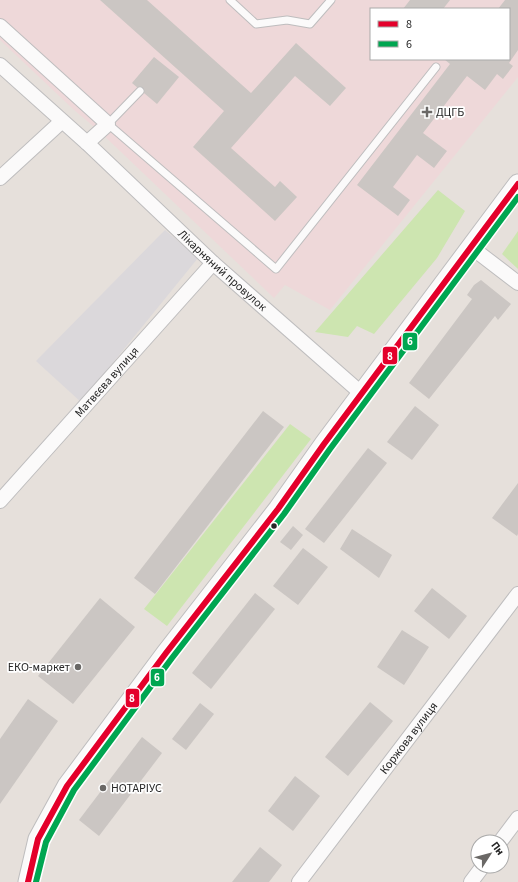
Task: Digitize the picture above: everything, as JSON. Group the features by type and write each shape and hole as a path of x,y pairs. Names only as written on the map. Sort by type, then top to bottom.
{"street":[{"path":"0,26 103,128 87,143"},
{"name":"Лікарняний провулок","path":"0,66 61,122 87,143 213,262 361,393"},
{"path":"0,178 61,122"},
{"path":"28,882 38,839 67,786 166,653 278,509 361,393 518,184"},
{"path":"471,247 518,283"},
{"name":"Матвєєва вулиця","path":"0,501 213,262"},
{"name":"Коржова вулиця","path":"299,882 518,594"},
{"path":"506,834 518,818"}],"lane":[{"path":"230,0 256,24 286,20 310,24 331,0"},
{"path":"140,91 103,128 276,269 436,67"}],"shaded area":[{"path":"0,0 518,0 518,77 330,310 285,285 274,298 99,131 74,110 0,40"},
{"path":"165,230 198,258 81,402 36,361"}],"green space":[{"path":"438,190 465,211 437,258 374,334 357,326 348,337 315,332"},
{"path":"518,231 518,269 502,254"},
{"path":"290,424 311,439 167,626 144,609"}],"building":[{"path":"100,0 147,0 251,93 296,43 346,88 330,106 295,76 231,148 275,187 280,181 297,197 275,221 193,147 224,111"},
{"path":"410,0 450,0 444,8 404,8"},
{"name":"ДЦГБ","path":"505,0 518,0 518,50 509,63 513,66 503,79 497,74 485,90 467,76 423,133 447,151 434,168 417,155 393,187 410,200 398,216 357,185 450,64 445,60 510,60 510,8 499,8"},
{"path":"154,57 179,77 157,104 132,83"},
{"path":"481,280 511,304 498,320 495,316 429,399 409,383 472,299 467,295 474,285"},
{"path":"415,406 439,425 412,460 387,442"},
{"path":"263,411 284,427 155,594 134,578"},
{"path":"368,448 387,463 324,543 305,529"},
{"path":"518,483 518,534 517,536 492,518"},
{"path":"293,526 303,535 291,550 280,542"},
{"path":"352,529 392,555 379,578 340,549"},
{"path":"303,548 328,567 298,605 273,586"},
{"path":"432,588 467,616 449,639 414,611"},
{"path":"255,593 275,609 211,689 192,673"},
{"path":"100,598 135,627 73,704 38,676"},
{"path":"402,630 429,647 404,685 377,667"},
{"path":"28,699 58,721 0,804 0,739"},
{"path":"370,702 393,721 348,776 325,757"},
{"path":"200,703 214,714 186,750 172,739"},
{"path":"142,737 162,753 99,836 79,820"},
{"path":"295,776 320,796 293,831 268,811"},
{"path":"260,847 282,865 269,882 232,882"}],"transit line":[{"name":"8","path":"28,882 38,839 67,786 166,653 278,509 324,444 518,184"},
{"name":"6","path":"36,882 46,842 74,790 172,658 284,514 330,449 518,197"}],"place":[{"name":"ДЦГБ","path":"427,112"},
{"name":"ЕКО-маркет","path":"78,667"},
{"name":"НОТАРІУС","path":"103,788"}]}
